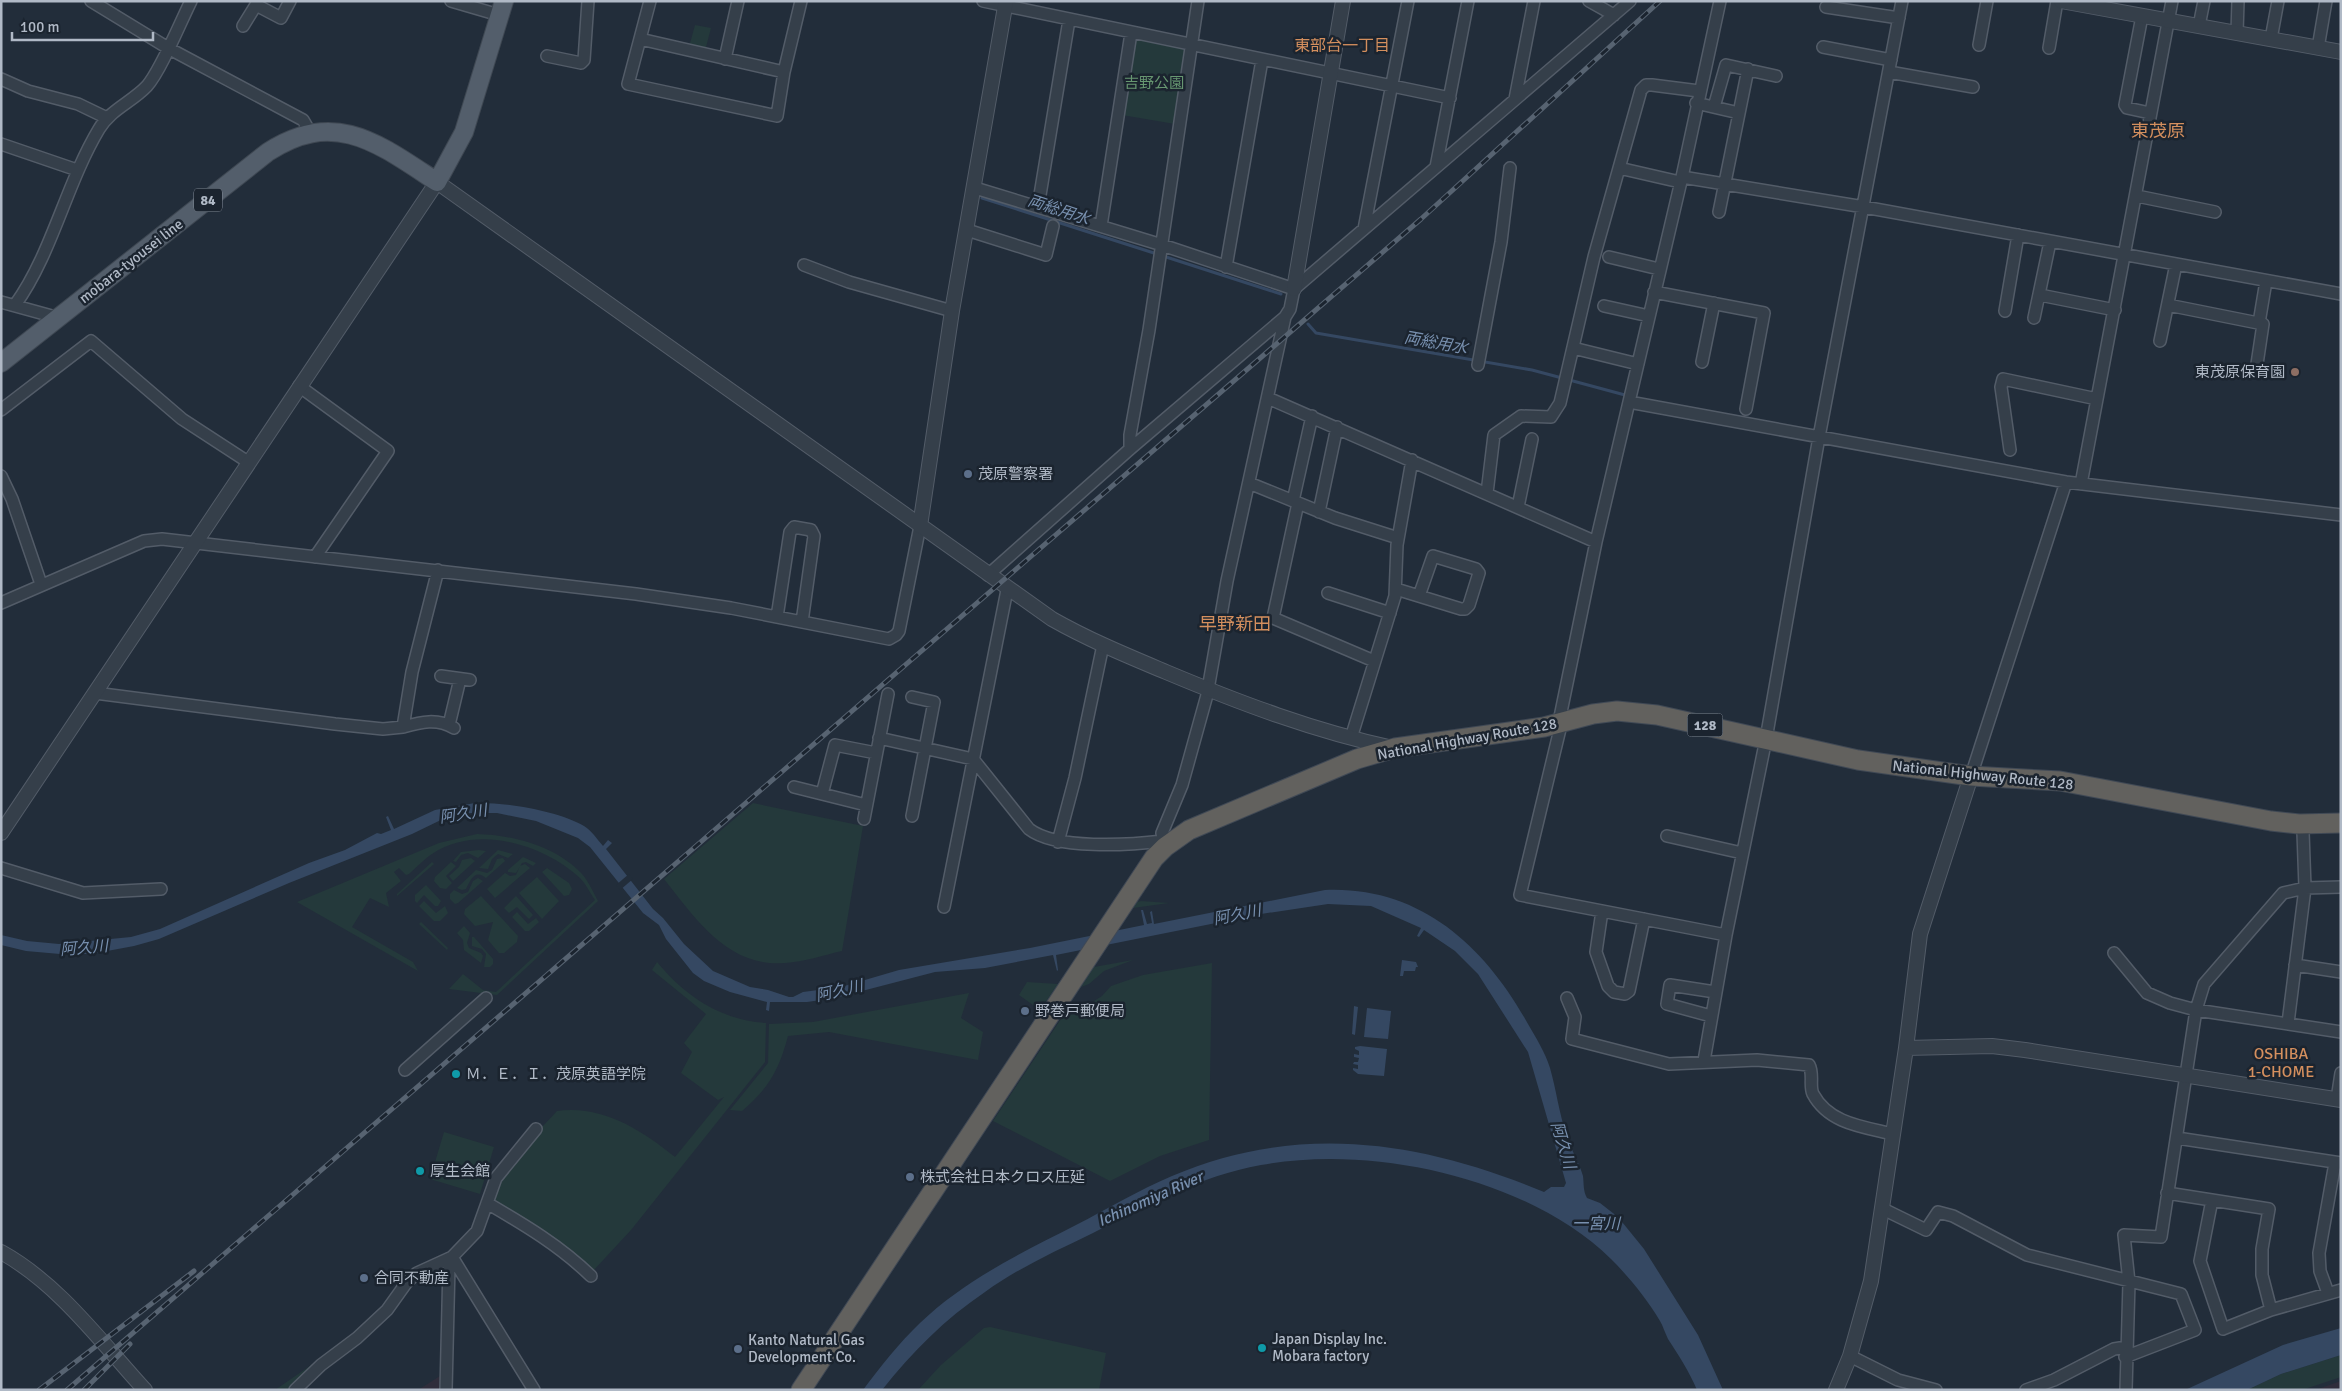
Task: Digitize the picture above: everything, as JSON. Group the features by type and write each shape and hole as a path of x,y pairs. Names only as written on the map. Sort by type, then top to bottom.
{"highway":[{"name":"National Highway Route 128","path":"801,1390 1164,844 1197,826 1356,759 1395,748 1560,723 1592,714 1637,712 1766,738 1858,760 1971,776 2060,781 2271,821 2300,824 2341,823"}],"main road":[{"path":"437,182 464,132 501,8"},
{"name":"mobara-tyousei line","path":"1,363 268,152 286,140 310,132 331,132 365,139 382,146 437,182"}],"street":[{"path":"91,1 168,48 303,120 310,132"},
{"path":"15,305 51,236 77,170 100,127 107,118 148,85 191,1"},
{"path":"243,26 256,5 281,18 290,1"},
{"path":"451,1 501,8"},
{"path":"547,56 581,63 584,60 588,1"},
{"path":"650,1 628,84 776,116 784,72 802,1"},
{"path":"725,59 738,1"},
{"path":"983,1 1006,4 1070,20 1450,98"},
{"path":"1130,449 1130,434 1162,245 1198,1"},
{"path":"988,575 1130,449 1285,317 1290,309 1343,1"},
{"path":"1364,229 1408,1"},
{"path":"1436,167 1468,1"},
{"path":"1515,99 1534,1"},
{"path":"1589,1 1614,15"},
{"path":"1294,289 1630,1"},
{"path":"1720,1 1681,180 1596,542 1560,723 1520,895 1726,935"},
{"path":"1704,1061 1715,992 1766,738 1819,437 1902,1"},
{"path":"1978,45 1986,1"},
{"path":"2050,48 2059,1 2341,52"},
{"path":"2081,484 2116,310 2150,113 2172,1"},
{"path":"2200,26 2204,1"},
{"path":"2237,33 2238,1"},
{"path":"2271,40 2278,1"},
{"path":"2318,48 2326,1"},
{"path":"1,603 41,584 144,541 162,539 636,594 777,617 889,639 896,636 899,630 920,526 952,311 1006,4"},
{"path":"1826,7 1899,18"},
{"path":"2142,16 2125,105 2127,108 2150,113"},
{"path":"1038,207 1070,20"},
{"path":"1101,226 1131,32"},
{"path":"640,39 784,72"},
{"path":"1824,47 1891,60"},
{"path":"1226,267 1262,60"},
{"path":"1714,107 1726,65 1776,76"},
{"path":"1719,212 1748,70"},
{"path":"1888,72 1973,87"},
{"path":"1,79 28,91 78,104 107,118"},
{"path":"1487,493 1494,435 1521,416 1551,417 1560,403 1599,238 1641,90 1646,85 1652,85 1698,97 1714,107 1739,113"},
{"path":"1,144 77,170"},
{"path":"1478,362 1501,242 1510,168"},
{"path":"1620,168 1681,180 1725,184 1864,207 2341,294"},
{"path":"1,833 298,386 437,182 1052,620 1103,645 1256,709 1351,738 1395,748"},
{"path":"975,188 1162,245 1294,289"},
{"path":"2137,196 2214,212"},
{"path":"967,230 1046,255 1053,226"},
{"path":"2004,311 2018,235"},
{"path":"2034,318 2050,242"},
{"path":"1609,257 1660,269"},
{"path":"2160,341 2176,264"},
{"path":"804,265 850,282 952,311"},
{"path":"2259,323 2266,281"},
{"path":"1654,292 1764,313 1746,409"},
{"path":"2040,295 2116,310"},
{"path":"1,302 60,318"},
{"path":"1702,362 1714,304"},
{"path":"1604,306 1649,316"},
{"path":"2168,306 2263,324 2257,364"},
{"path":"879,738 973,759 1029,829 1039,837 1058,842 1164,844 1162,833 1182,785 1208,689 1227,581 1285,317"},
{"path":"1,410 91,341 182,419 248,462"},
{"path":"1573,348 1638,364"},
{"path":"2010,450 2001,388 2003,379 2097,399"},
{"path":"298,386 388,452 315,557"},
{"path":"1268,398 1596,542"},
{"path":"1629,402 2066,482 2341,515"},
{"path":"1312,416 1273,618 1374,661"},
{"path":"1319,512 1337,427"},
{"path":"1518,507 1532,439"},
{"path":"1351,738 1396,589 1398,538 1412,460"},
{"path":"1,476 12,499 41,584"},
{"path":"1836,1390 1850,1356 1871,1282 1906,1048 1920,934 2066,482"},
{"path":"1249,483 1319,512 1398,538"},
{"path":"777,617 790,532 794,527 811,530 814,536 802,622"},
{"path":"1396,589 1419,596 1465,609 1469,605 1479,573 1476,569 1433,556 1419,596"},
{"path":"402,727 412,672 438,570"},
{"path":"944,907 1008,590"},
{"path":"1328,593 1390,613"},
{"path":"1058,842 1075,778 1103,645"},
{"path":"94,693 383,729 402,727 426,721 451,726 465,679 441,676"},
{"path":"864,819 888,694"},
{"path":"912,696 934,702 912,816"},
{"path":"822,794 835,745 876,753"},
{"path":"794,787 866,805"},
{"path":"2288,1023 2305,888 2303,832 2300,824"},
{"path":"1667,836 1742,853"},
{"path":"1,868 83,893 161,889"},
{"path":"2126,1390 2125,1352 2129,1282 2124,1235 2161,1237 2188,1075 2196,1010 2204,984 2283,893 2305,888 2341,887"},
{"path":"1602,911 1596,952 1608,986 1614,992 1625,994 1629,991 1644,919"},
{"path":"2114,953 2148,993 2196,1010 2341,1032"},
{"path":"2296,965 2341,972"},
{"path":"1712,1016 1670,1007 1666,1004 1670,985 1715,992"},
{"path":"405,1070 486,998"},
{"path":"1567,998 1575,1017 1569,1044 1669,1064 1757,1060 1809,1065 1812,1071 1812,1093 1828,1114 1845,1122 1893,1134"},
{"path":"1906,1048 1992,1046 2339,1099 2341,1073"},
{"path":"295,1390 321,1365 357,1338 387,1310 407,1282 417,1273 452,1257 477,1231 496,1178 536,1129"},
{"path":"2177,1138 2338,1163 2319,1253 2320,1271 2328,1293"},
{"path":"2167,1194 2269,1209 2262,1249 2262,1275 2271,1310"},
{"path":"2212,1200 2200,1261 2223,1330 2271,1310 2341,1290"},
{"path":"487,1203 568,1253 591,1276"},
{"path":"1883,1209 1926,1230 1938,1212 1953,1216 2027,1255 2181,1294 2195,1330 2125,1352 2114,1349 2054,1380 2026,1390"},
{"path":"1,1252 40,1279 57,1295 145,1390"},
{"path":"446,1390 449,1265 452,1257"},
{"path":"452,1257 534,1390"},
{"path":"1850,1356 1898,1380 1936,1390"}],"shaded area":[{"path":"440,1376 439,1390 418,1390"},
{"path":"2341,1381 2341,1390 2315,1390"}],"green space":[{"path":"695,25 711,28 705,51 689,47"},
{"name":"吉野公園","path":"1134,39 1186,50 1175,124 1122,115"},
{"path":"753,803 863,826 842,951 807,960 785,963 765,962 746,957 730,949 701,924 664,879"},
{"path":"477,834 519,840 547,849 560,856 582,874 598,901 497,995 449,989 463,974 483,990 496,992 595,900 580,878 548,856 509,842 489,839 469,840 450,845 432,854 409,874 406,875 399,868 394,872 401,881 386,893 389,907 370,898 352,927 413,962 418,971 297,902 439,843"},
{"path":"498,850 513,854 508,858 498,854 492,859 488,869 479,868"},
{"path":"486,851 478,858 468,853 461,855 456,862 453,861 461,852"},
{"path":"523,857 536,863 533,866 526,862 522,863 516,873 508,872 508,870"},
{"path":"471,858 475,861 453,881 449,876 459,867 462,860"},
{"path":"503,858 505,861 486,878 482,875 476,875 466,889 457,888 476,870 487,873 492,870 497,859"},
{"path":"432,862 434,864 397,896 397,894"},
{"path":"451,862 456,866 446,876 452,883 446,889 440,888 434,881 435,877"},
{"path":"525,864 530,868 495,898 487,889 505,873 510,876 516,875 520,866"},
{"path":"547,868 569,883 572,889 569,895 564,896 542,872"},
{"path":"537,877 559,901 542,919 519,893"},
{"path":"478,878 483,881 458,903 455,904 450,899 450,894 454,890 462,894 468,892 473,881"},
{"path":"426,885 441,901 438,906 435,906 424,895 417,903 415,901 415,895"},
{"path":"481,896 518,936 517,942 504,953 499,953 488,940 493,922 475,926 464,914 465,909"},
{"path":"516,896 533,915 529,919 517,907 509,913 504,908"},
{"path":"424,901 436,913 445,906 448,913 440,921 434,921 419,906"},
{"path":"1137,902 1169,903 1133,908"},
{"path":"517,912 528,924 536,918 539,922 529,931 525,931 512,917"},
{"path":"421,922 448,948 447,950 419,924"},
{"path":"464,926 470,933 467,943 469,948 481,953 483,956 481,963 464,950 463,940 457,933"},
{"path":"472,937 493,959 493,964 490,967 484,967 486,954 482,949 472,946"},
{"path":"1133,960 1104,971 1089,984 1081,987 1094,967"},
{"path":"657,962 668,975 692,996 719,1012 750,1021 766,1023 765,1062 631,1230 593,1271 559,1242 492,1199 511,1163 557,1111 574,1110 606,1116 635,1129 675,1157 724,1097 718,1100 681,1073 692,1052 684,1043 706,1014 652,970"},
{"path":"1212,963 1209,1140 1160,1156 1110,1181 993,1121 1069,1007 1091,1003 1102,996 1111,986 1143,975"},
{"path":"1027,982 1058,984 1040,1010 1019,995"},
{"path":"969,993 961,1018 983,1032 978,1060 829,1032 788,1036 777,1069 766,1086 742,1111 730,1110 768,1063 769,1024 813,1022"},
{"path":"444,1132 494,1147 480,1194 430,1179"},
{"path":"990,1327 1106,1353 1099,1390 918,1390 941,1365 984,1328"},
{"path":"362,1330 290,1390 275,1390"},
{"path":"2341,1355 2341,1377 2302,1390 2247,1390 2281,1374"}],"water":[{"path":"475,803 516,806 546,812 584,826 603,846 608,840 612,843 606,849 653,909 663,918 684,944 713,971 750,987 768,990 789,997 803,992 841,987 899,970 1030,948 1144,925 1141,910 1143,910 1147,924 1152,923 1150,912 1152,911 1154,924 1325,890 1359,891 1391,898 1420,910 1446,926 1470,946 1492,970 1511,996 1548,1062 1564,1126 1583,1176 1584,1190 1587,1198 1600,1203 1618,1217 1644,1249 1698,1335 1723,1390 1697,1390 1660,1321 1644,1296 1611,1259 1577,1231 1537,1207 1493,1188 1447,1174 1399,1164 1351,1159 1305,1160 1261,1165 1217,1176 1154,1202 1038,1260 998,1283 956,1313 917,1349 882,1390 863,1390 890,1355 920,1323 975,1280 1014,1257 1147,1187 1219,1159 1266,1149 1313,1144 1360,1145 1406,1150 1452,1160 1498,1174 1544,1192 1551,1187 1564,1187 1566,1183 1528,1052 1478,974 1455,951 1424,930 1419,937 1417,936 1421,928 1371,906 1328,904 1261,914 1056,955 1057,971 1053,955 985,968 935,972 835,998 807,1002 770,1002 769,1011 766,1010 767,1002 730,992 704,981 693,973 666,939 659,925 643,913 590,847 578,838 536,821 497,813 471,813 447,817 412,834 289,883 159,939 91,954 26,951 1,945 1,935 27,941 59,944 131,937 160,929 309,863 345,850 377,833 381,834 391,830 386,817 388,816 394,829 435,810"},
{"path":"1402,960 1416,962 1418,967 1416,967 1415,971 1404,971 1403,976 1400,976"},
{"path":"1354,1006 1358,1007 1355,1035 1352,1034"},
{"path":"1367,1008 1391,1011 1388,1039 1364,1037"},
{"path":"1355,1047 1387,1049 1384,1076 1358,1074 1353,1070 1353,1068 1358,1069 1358,1065 1353,1064 1358,1062 1359,1058 1354,1057 1354,1054 1359,1055 1359,1051"},
{"path":"2341,1328 2341,1355 2281,1374 2247,1390 2185,1390 2283,1345"}],"pier":[{"path":"629,874 633,879 620,890 616,885"}],"waterway":[{"name":"両総用水","path":"982,198 1157,254"},
{"name":"両総用水","path":"1163,256 1281,294"},
{"name":"両総用水","path":"1308,324 1316,333 1532,370 1562,378"},
{"name":"両総用水","path":"1573,381 1625,395"}],"railway":[{"path":"67,1390 1421,219 1660,1"},
{"path":"39,1390 194,1271"},
{"path":"84,1390 130,1344"}],"place":[{"name":"東茂原保育園","path":"2295,372"},
{"name":"茂原警察署","path":"968,474"},
{"name":"野巻戸郵便局","path":"1025,1011"},
{"name":"Ｍ．Ｅ．Ｉ．茂原英語学院","path":"456,1074"},
{"name":"厚生会館","path":"420,1171"},
{"name":"株式会社日本クロス圧延","path":"910,1177"},
{"name":"合同不動産","path":"364,1278"},
{"name":"Japan Display Inc. Mobara factory","path":"1262,1348"},
{"name":"Kanto Natural Gas Development Co.","path":"738,1349"}],"district":[{"name":"東部台一丁目","path":"1342,45"},
{"name":"東茂原","path":"2158,131"},
{"name":"早野新田","path":"1235,624"},
{"name":"OSHIBA 1-CHOME","path":"2281,1062"}],"water label":[{"name":"阿久川","path":"463,813"},
{"name":"阿久川","path":"1237,914"},
{"name":"阿久川","path":"84,947"},
{"name":"阿久川","path":"839,990"},
{"name":"阿久川","path":"1564,1145"},
{"name":"Ichinomiya River","path":"1150,1198"},
{"name":"一宮川","path":"1596,1223"}]}
